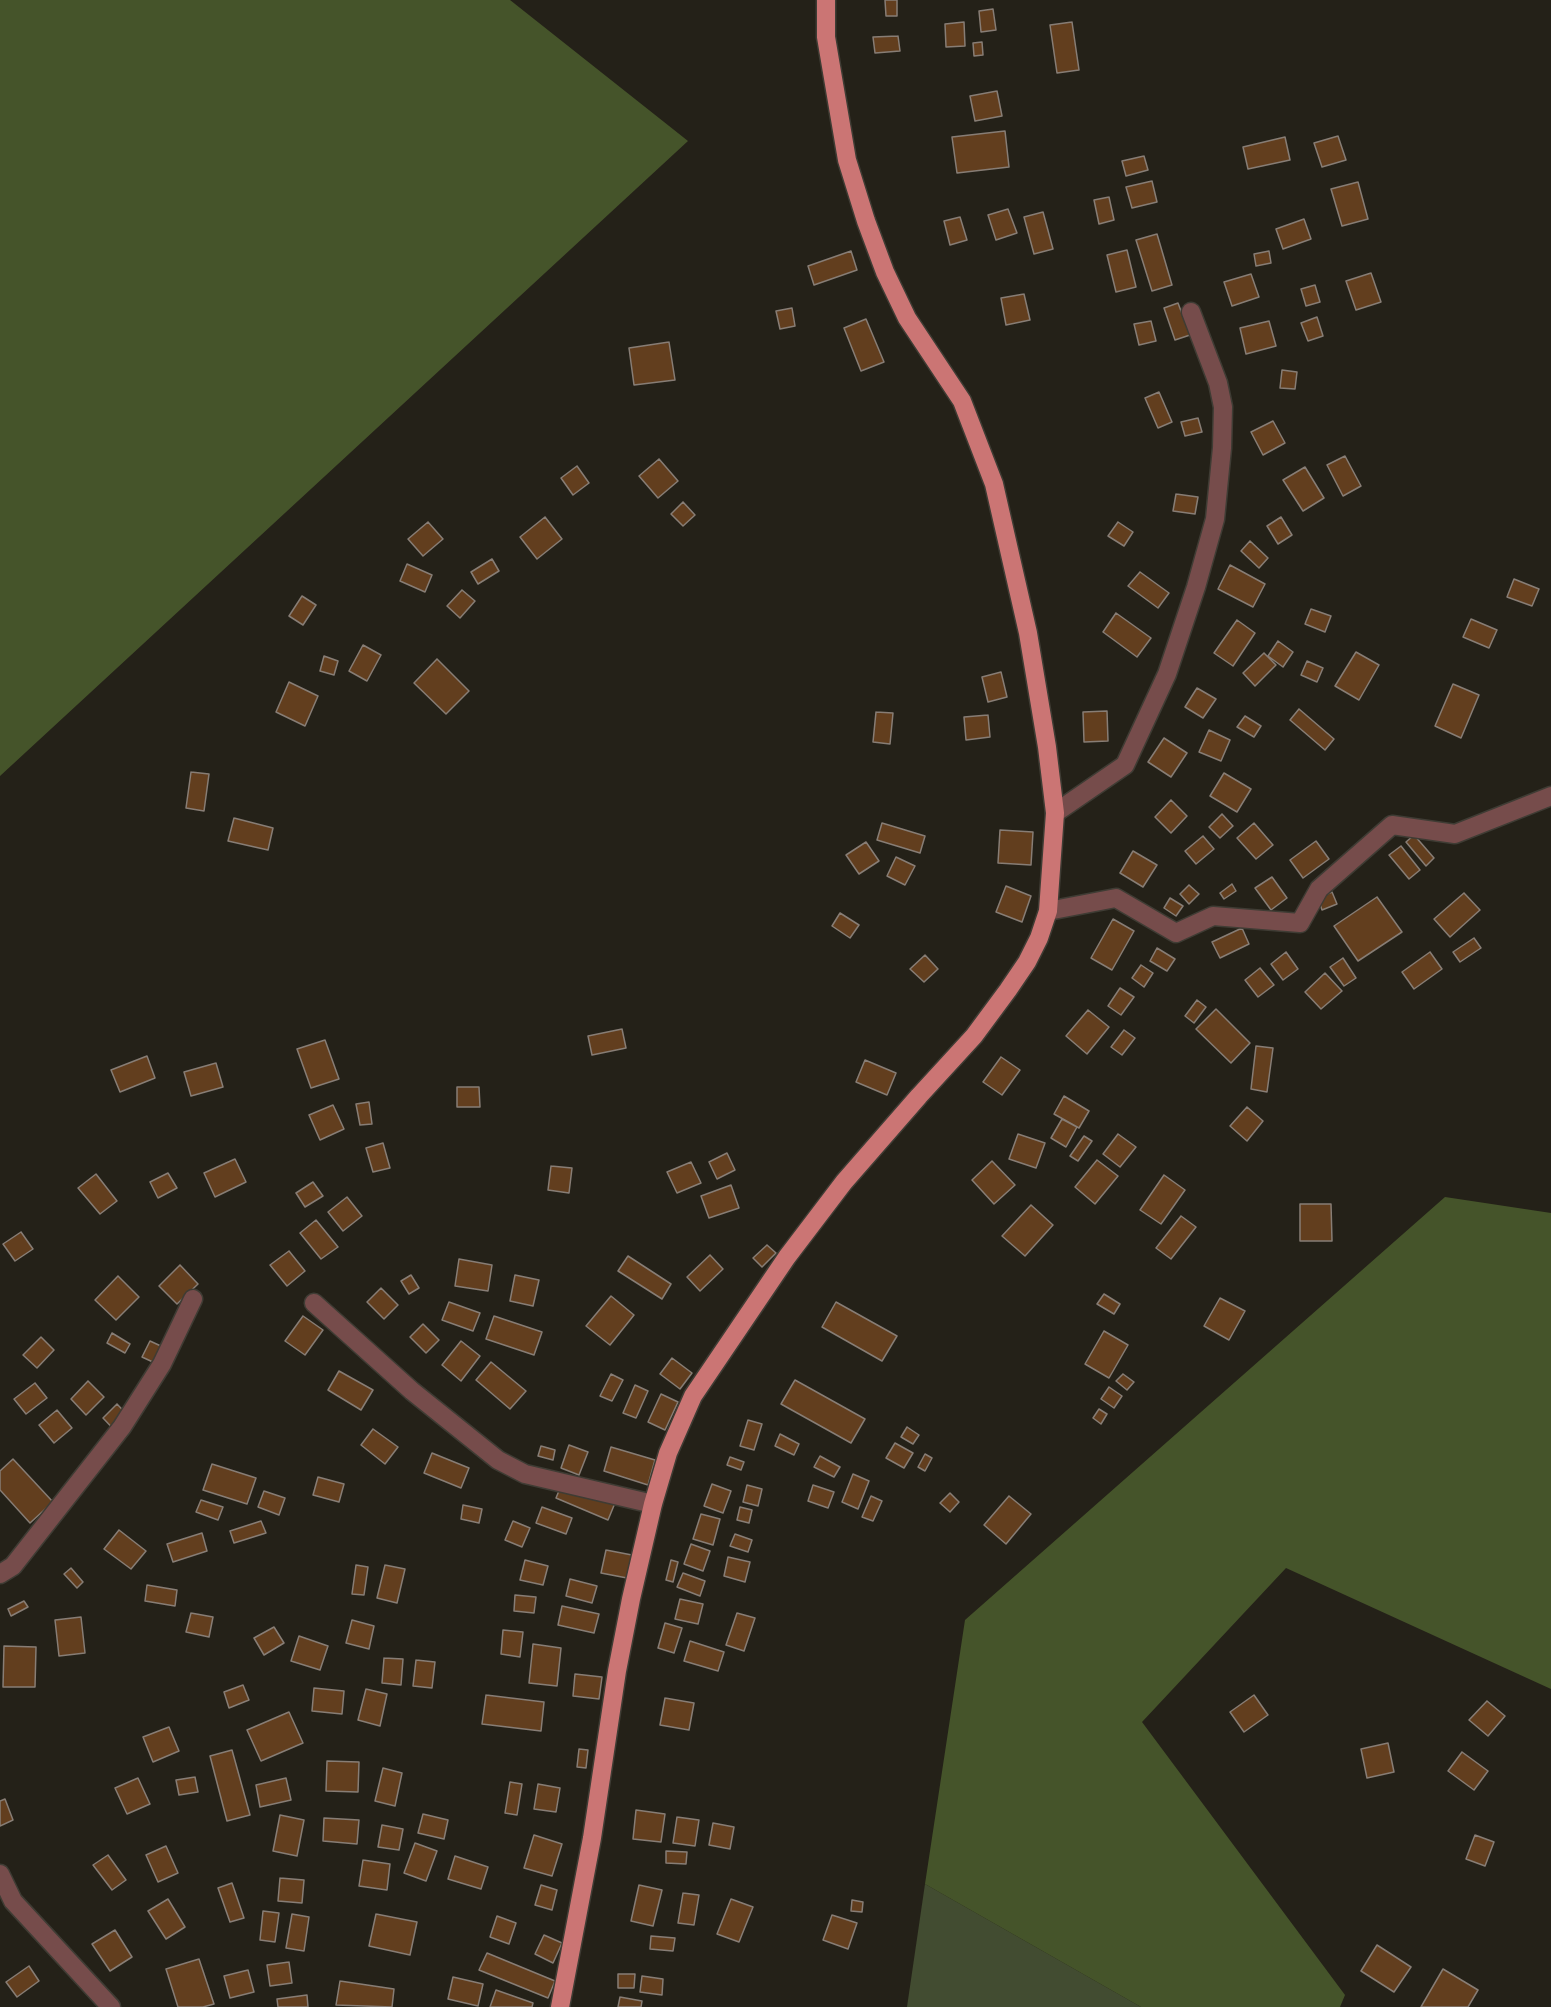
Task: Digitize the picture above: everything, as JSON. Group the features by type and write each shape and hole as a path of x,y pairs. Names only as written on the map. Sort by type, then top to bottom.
{"main road":[{"path":"560,2007 592,1838 617,1671 653,1504 668,1453 693,1396 788,1257 844,1182 985,1022 1027,962 1039,938 1048,911 1055,813 1047,747 1028,633 994,484 962,401 907,318 885,272 866,221 847,160 826,37 826,0"}],"street":[{"path":"1055,813 1125,765 1167,674 1200,576 1215,519 1222,448 1223,407 1218,383 1191,312"},
{"path":"1048,911 1116,898 1176,933 1213,916 1300,922 1319,889 1392,825 1455,834 1551,796"},
{"path":"0,1574 13,1566 122,1428 162,1364 193,1299"},
{"path":"314,1303 412,1391 498,1460 525,1474 653,1504"},
{"path":"0,1874 13,1901 111,2007"}],"green space":[{"path":"0,0 510,0 688,141 0,776"},
{"path":"1445,1197 1551,1213 1551,1689 1286,1568 1142,1722 1345,1995 1340,2007 1141,2007 925,1884 965,1620"},
{"path":"925,1884 1141,2007 907,2007"}],"building":[{"path":"885,0 897,0 897,16 886,16"},
{"path":"993,9 996,30 981,32 979,11"},
{"path":"964,22 965,46 946,47 945,24"},
{"path":"1072,22 1079,70 1057,73 1050,25"},
{"path":"898,36 900,51 875,53 873,37"},
{"path":"982,42 983,55 974,56 973,43"},
{"path":"997,91 1002,116 975,121 970,96"},
{"path":"1005,131 1009,167 957,173 952,137"},
{"path":"1338,136 1346,160 1322,167 1314,143"},
{"path":"1285,137 1290,160 1248,169 1243,147"},
{"path":"1144,156 1148,170 1126,176 1122,161"},
{"path":"1152,181 1157,202 1132,208 1126,187"},
{"path":"1358,182 1368,219 1342,226 1331,189"},
{"path":"1109,197 1114,220 1099,224 1094,200"},
{"path":"1008,209 1017,233 996,240 988,215"},
{"path":"1043,212 1053,249 1034,254 1024,217"},
{"path":"960,217 967,240 950,245 944,221"},
{"path":"1304,219 1311,239 1283,249 1276,229"},
{"path":"1157,234 1172,285 1152,291 1136,240"},
{"path":"1127,250 1136,287 1116,292 1107,255"},
{"path":"851,251 857,270 814,285 808,266"},
{"path":"1269,251 1271,263 1256,266 1254,254"},
{"path":"1371,273 1381,302 1356,310 1346,281"},
{"path":"1251,274 1259,297 1232,306 1224,282"},
{"path":"1315,285 1320,302 1306,306 1301,289"},
{"path":"1024,294 1030,320 1006,325 1001,298"},
{"path":"1178,303 1190,335 1175,340 1164,308"},
{"path":"792,308 795,326 780,329 776,311"},
{"path":"1317,317 1323,336 1308,341 1301,323"},
{"path":"866,319 884,362 861,371 844,328"},
{"path":"1151,321 1156,341 1139,345 1134,324"},
{"path":"1269,321 1276,346 1246,354 1240,328"},
{"path":"669,342 675,380 634,385 629,348"},
{"path":"1282,370 1297,372 1295,389 1280,388"},
{"path":"1159,392 1172,422 1158,428 1145,398"},
{"path":"1198,418 1202,432 1185,436 1181,422"},
{"path":"1273,421 1285,443 1263,455 1251,432"},
{"path":"1345,456 1361,486 1343,496 1327,465"},
{"path":"659,459 678,481 658,498 639,476"},
{"path":"577,466 589,483 573,495 561,478"},
{"path":"1305,467 1324,498 1303,511 1283,480"},
{"path":"1176,494 1198,497 1195,514 1173,511"},
{"path":"683,502 695,515 683,526 671,514"},
{"path":"545,517 562,539 537,559 520,537"},
{"path":"1281,517 1292,535 1278,544 1267,526"},
{"path":"428,522 443,539 423,556 408,539"},
{"path":"1118,522 1133,532 1124,546 1108,536"},
{"path":"1250,541 1268,558 1259,568 1241,551"},
{"path":"492,559 499,571 478,584 471,572"},
{"path":"407,564 432,575 425,592 400,581"},
{"path":"1230,565 1265,584 1253,607 1218,589"},
{"path":"1140,572 1169,593 1158,608 1128,586"},
{"path":"1514,579 1539,589 1532,606 1507,597"},
{"path":"462,590 475,601 460,618 447,606"},
{"path":"302,596 316,605 303,625 289,616"},
{"path":"1311,609 1331,616 1325,632 1305,624"},
{"path":"1116,613 1151,638 1137,657 1103,632"},
{"path":"1471,619 1497,630 1489,648 1463,637"},
{"path":"1237,620 1255,633 1233,666 1214,653"},
{"path":"1278,641 1293,652 1283,667 1268,656"},
{"path":"363,645 381,655 367,681 349,671"},
{"path":"1356,652 1379,665 1359,700 1335,686"},
{"path":"1264,653 1276,665 1255,686 1243,673"},
{"path":"324,656 338,661 334,675 320,671"},
{"path":"437,659 469,691 446,714 414,683"},
{"path":"1307,661 1323,668 1317,682 1301,675"},
{"path":"1001,672 1007,697 988,702 982,677"},
{"path":"289,682 318,696 305,726 276,712"},
{"path":"1453,684 1479,695 1461,738 1435,726"},
{"path":"1197,688 1216,699 1203,718 1185,707"},
{"path":"1299,709 1334,739 1325,750 1290,720"},
{"path":"1107,711 1108,741 1084,742 1083,712"},
{"path":"876,712 893,713 890,744 873,742"},
{"path":"988,715 990,737 966,740 964,717"},
{"path":"1245,716 1261,726 1254,737 1237,727"},
{"path":"1209,730 1230,740 1221,761 1199,752"},
{"path":"1164,738 1187,753 1171,777 1148,762"},
{"path":"191,772 209,774 204,811 186,808"},
{"path":"1224,773 1251,789 1237,812 1210,796"},
{"path":"1171,800 1187,816 1171,833 1155,817"},
{"path":"1222,814 1233,826 1220,838 1209,827"},
{"path":"234,818 273,828 268,850 228,841"},
{"path":"882,823 925,836 920,853 877,840"},
{"path":"1254,823 1273,845 1256,859 1237,838"},
{"path":"1000,830 1033,832 1031,865 998,863"},
{"path":"1414,835 1434,858 1426,866 1406,842"},
{"path":"1203,836 1214,849 1196,864 1185,851"},
{"path":"1316,841 1329,859 1303,878 1290,860"},
{"path":"866,842 879,861 859,874 846,855"},
{"path":"1401,846 1420,870 1409,879 1389,855"},
{"path":"1133,851 1157,865 1143,887 1120,873"},
{"path":"896,857 915,866 905,885 887,876"},
{"path":"1272,877 1287,898 1271,910 1255,888"},
{"path":"1232,884 1236,891 1224,899 1220,893"},
{"path":"1189,885 1199,894 1189,904 1180,894"},
{"path":"1006,886 1031,896 1022,922 996,912"},
{"path":"1332,892 1337,904 1322,910 1318,898"},
{"path":"1464,893 1480,910 1450,937 1434,919"},
{"path":"1377,897 1402,932 1358,961 1334,926"},
{"path":"1170,898 1183,906 1176,916 1164,908"},
{"path":"840,913 859,925 850,938 832,926"},
{"path":"1113,919 1134,931 1112,970 1091,958"},
{"path":"1242,928 1249,944 1220,958 1212,942"},
{"path":"1474,938 1481,948 1460,962 1453,952"},
{"path":"1157,948 1175,959 1167,971 1150,961"},
{"path":"1286,952 1298,969 1283,980 1271,964"},
{"path":"1430,952 1442,969 1414,989 1402,972"},
{"path":"925,955 938,969 924,982 910,969"},
{"path":"1343,958 1356,978 1344,986 1330,967"},
{"path":"1141,965 1153,973 1144,987 1132,978"},
{"path":"1260,968 1274,985 1258,997 1245,980"},
{"path":"1325,973 1342,991 1321,1009 1305,992"},
{"path":"1120,988 1134,997 1121,1015 1108,1006"},
{"path":"1197,1000 1206,1007 1194,1023 1185,1016"},
{"path":"1216,1009 1250,1043 1231,1063 1196,1029"},
{"path":"1088,1010 1109,1027 1087,1054 1066,1036"},
{"path":"622,1029 626,1048 592,1055 588,1036"},
{"path":"1124,1030 1135,1038 1122,1055 1111,1047"},
{"path":"325,1040 339,1079 311,1088 297,1049"},
{"path":"1256,1046 1273,1048 1267,1092 1251,1089"},
{"path":"147,1056 155,1078 120,1092 111,1070"},
{"path":"1001,1057 1020,1070 1002,1095 983,1082"},
{"path":"865,1060 896,1073 887,1095 856,1082"},
{"path":"216,1063 223,1087 191,1096 184,1072"},
{"path":"457,1087 479,1087 480,1107 457,1107"},
{"path":"1064,1096 1089,1111 1079,1128 1054,1114"},
{"path":"369,1102 372,1124 360,1125 356,1104"},
{"path":"333,1105 344,1129 320,1140 309,1115"},
{"path":"1247,1107 1263,1121 1247,1141 1230,1126"},
{"path":"1062,1119 1077,1127 1066,1147 1051,1138"},
{"path":"1018,1134 1045,1143 1036,1168 1009,1159"},
{"path":"1118,1134 1136,1147 1120,1167 1103,1154"},
{"path":"1084,1136 1092,1141 1078,1161 1070,1156"},
{"path":"383,1143 390,1168 373,1172 366,1148"},
{"path":"727,1153 735,1170 717,1179 709,1162"},
{"path":"235,1159 246,1182 215,1197 204,1173"},
{"path":"1097,1160 1118,1176 1095,1204 1075,1187"},
{"path":"992,1161 1015,1185 994,1204 972,1180"},
{"path":"691,1162 701,1183 677,1193 667,1172"},
{"path":"551,1166 572,1168 569,1193 548,1190"},
{"path":"168,1173 177,1188 158,1198 150,1182"},
{"path":"96,1174 117,1201 100,1214 78,1188"},
{"path":"1164,1175 1185,1190 1161,1224 1140,1210"},
{"path":"313,1182 323,1196 305,1207 296,1193"},
{"path":"731,1185 739,1208 709,1218 701,1196"},
{"path":"347,1197 362,1216 343,1231 328,1212"},
{"path":"1300,1204 1331,1204 1332,1241 1300,1241"},
{"path":"1031,1205 1053,1225 1025,1256 1002,1236"},
{"path":"1181,1216 1196,1227 1171,1259 1156,1248"},
{"path":"316,1220 338,1247 321,1259 300,1233"},
{"path":"21,1232 33,1249 15,1261 3,1244"},
{"path":"767,1245 776,1253 762,1267 753,1258"},
{"path":"289,1251 305,1271 287,1286 270,1265"},
{"path":"710,1255 723,1269 700,1291 687,1277"},
{"path":"628,1256 671,1284 662,1299 618,1271"},
{"path":"459,1259 492,1265 488,1291 455,1286"},
{"path":"180,1265 198,1284 177,1304 159,1286"},
{"path":"411,1275 419,1288 409,1294 401,1281"},
{"path":"515,1275 539,1280 533,1306 510,1301"},
{"path":"118,1276 139,1297 116,1320 95,1300"},
{"path":"381,1288 398,1305 384,1319 367,1302"},
{"path":"1104,1294 1120,1304 1114,1314 1097,1304"},
{"path":"611,1296 634,1315 610,1345 586,1326"},
{"path":"1220,1298 1245,1311 1229,1340 1204,1326"},
{"path":"449,1302 480,1313 473,1331 442,1320"},
{"path":"836,1302 897,1336 882,1361 822,1327"},
{"path":"303,1316 323,1330 305,1355 285,1341"},
{"path":"494,1316 542,1332 534,1355 486,1339"},
{"path":"423,1324 439,1340 426,1353 410,1337"},
{"path":"1104,1331 1128,1345 1109,1378 1085,1364"},
{"path":"112,1333 130,1344 125,1353 107,1343"},
{"path":"41,1337 54,1350 37,1368 23,1355"},
{"path":"150,1341 176,1353 168,1369 142,1357"},
{"path":"461,1341 480,1356 461,1381 442,1365"},
{"path":"672,1358 692,1373 680,1389 660,1374"},
{"path":"491,1362 526,1391 510,1409 476,1380"},
{"path":"339,1371 373,1390 361,1410 328,1390"},
{"path":"611,1374 623,1380 612,1401 600,1396"},
{"path":"1123,1374 1134,1382 1127,1390 1116,1381"},
{"path":"795,1380 865,1419 851,1443 781,1404"},
{"path":"88,1381 104,1397 86,1415 71,1399"},
{"path":"35,1383 47,1398 26,1414 14,1399"},
{"path":"635,1385 648,1391 636,1418 623,1413"},
{"path":"1109,1387 1122,1396 1114,1408 1101,1399"},
{"path":"661,1394 678,1402 665,1430 648,1422"},
{"path":"117,1404 134,1422 120,1436 103,1418"},
{"path":"1099,1409 1107,1414 1101,1424 1093,1418"},
{"path":"57,1410 72,1428 54,1443 39,1425"},
{"path":"748,1420 762,1424 754,1450 740,1446"},
{"path":"907,1427 919,1435 913,1444 901,1437"},
{"path":"373,1429 398,1447 385,1464 361,1445"},
{"path":"780,1434 799,1444 794,1455 775,1446"},
{"path":"895,1443 913,1453 904,1468 886,1458"},
{"path":"569,1445 588,1452 579,1475 561,1468"},
{"path":"541,1446 555,1450 553,1460 538,1456"},
{"path":"611,1447 655,1460 648,1485 604,1471"},
{"path":"432,1453 469,1468 461,1488 424,1473"},
{"path":"925,1454 932,1458 925,1471 918,1467"},
{"path":"820,1456 840,1467 834,1477 814,1467"},
{"path":"730,1457 744,1462 741,1470 727,1465"},
{"path":"13,1459 53,1502 30,1523 0,1490 0,1471"},
{"path":"212,1464 256,1478 247,1504 203,1490"},
{"path":"853,1474 869,1481 858,1509 842,1502"},
{"path":"318,1477 344,1484 339,1502 313,1495"},
{"path":"563,1481 615,1503 608,1520 556,1498"},
{"path":"712,1484 731,1491 723,1513 704,1506"},
{"path":"747,1485 762,1489 758,1506 743,1502"},
{"path":"813,1485 834,1492 828,1508 808,1501"},
{"path":"264,1491 285,1498 279,1515 258,1507"},
{"path":"950,1493 959,1502 950,1512 940,1503"},
{"path":"871,1496 882,1501 873,1521 862,1517"},
{"path":"1009,1496 1031,1514 1006,1544 984,1525"},
{"path":"201,1500 223,1507 218,1520 196,1512"},
{"path":"463,1505 482,1509 479,1523 461,1519"},
{"path":"542,1507 572,1518 566,1534 536,1523"},
{"path":"740,1507 752,1510 749,1523 737,1520"},
{"path":"701,1514 720,1519 713,1545 693,1539"},
{"path":"261,1521 266,1533 234,1543 230,1531"},
{"path":"513,1521 530,1528 522,1547 505,1540"},
{"path":"119,1530 146,1551 131,1569 104,1549"},
{"path":"202,1533 207,1551 173,1562 167,1544"},
{"path":"735,1534 752,1540 748,1552 730,1546"},
{"path":"691,1544 710,1551 703,1571 684,1564"},
{"path":"606,1550 632,1555 627,1578 601,1573"},
{"path":"728,1557 750,1562 745,1582 724,1576"},
{"path":"525,1560 548,1566 543,1585 520,1580"},
{"path":"671,1560 678,1562 673,1582 666,1580"},
{"path":"356,1565 368,1567 364,1595 352,1594"},
{"path":"385,1565 405,1569 397,1603 377,1598"},
{"path":"71,1568 83,1582 77,1588 64,1574"},
{"path":"683,1573 705,1581 700,1596 677,1587"},
{"path":"570,1579 597,1586 592,1603 566,1596"},
{"path":"147,1585 177,1590 175,1606 145,1601"},
{"path":"515,1595 536,1597 534,1613 514,1611"},
{"path":"680,1599 703,1604 698,1624 675,1619"},
{"path":"24,1601 28,1607 11,1616 8,1609"},
{"path":"562,1606 599,1614 594,1633 558,1625"},
{"path":"191,1613 213,1617 209,1637 186,1632"},
{"path":"737,1613 755,1618 744,1651 726,1645"},
{"path":"81,1617 85,1653 59,1656 55,1620"},
{"path":"352,1620 374,1626 369,1649 346,1643"},
{"path":"665,1623 682,1628 674,1653 658,1648"},
{"path":"274,1627 284,1643 264,1655 254,1638"},
{"path":"503,1630 523,1632 520,1657 501,1654"},
{"path":"299,1636 328,1646 320,1670 291,1661"},
{"path":"690,1641 724,1652 718,1671 684,1661"},
{"path":"533,1644 561,1648 557,1686 529,1683"},
{"path":"4,1646 36,1647 35,1687 3,1687"},
{"path":"384,1658 403,1659 401,1685 382,1683"},
{"path":"416,1660 435,1662 432,1688 413,1686"},
{"path":"575,1674 602,1677 599,1699 573,1696"},
{"path":"243,1685 249,1700 229,1708 224,1692"},
{"path":"314,1688 344,1691 342,1714 312,1711"},
{"path":"366,1689 387,1694 380,1726 358,1720"},
{"path":"486,1695 544,1702 541,1731 482,1724"},
{"path":"1254,1695 1268,1715 1244,1732 1230,1712"},
{"path":"665,1698 694,1703 689,1730 660,1725"},
{"path":"1487,1701 1505,1716 1488,1736 1469,1720"},
{"path":"289,1712 303,1743 261,1761 247,1730"},
{"path":"169,1727 179,1751 153,1762 143,1737"},
{"path":"1388,1743 1394,1772 1367,1778 1361,1749"},
{"path":"579,1749 588,1750 586,1768 577,1767"},
{"path":"232,1750 250,1815 227,1821 210,1756"},
{"path":"1462,1752 1488,1771 1474,1790 1448,1771"},
{"path":"327,1761 359,1762 358,1792 326,1791"},
{"path":"383,1768 402,1773 395,1806 375,1801"},
{"path":"195,1777 198,1792 179,1795 176,1780"},
{"path":"138,1778 150,1804 127,1814 115,1788"},
{"path":"286,1778 291,1800 260,1807 256,1785"},
{"path":"510,1782 522,1784 517,1815 505,1813"},
{"path":"538,1784 560,1788 556,1812 534,1809"},
{"path":"5,1799 13,1820 0,1826 0,1801"},
{"path":"636,1810 665,1814 661,1842 633,1839"},
{"path":"423,1814 448,1820 444,1839 418,1833"},
{"path":"280,1815 304,1820 297,1856 273,1851"},
{"path":"677,1817 699,1820 695,1846 673,1843"},
{"path":"324,1818 359,1820 357,1844 323,1841"},
{"path":"713,1823 734,1827 730,1849 709,1845"},
{"path":"382,1825 403,1829 399,1850 378,1847"},
{"path":"534,1835 562,1844 552,1876 524,1868"},
{"path":"1475,1835 1494,1842 1485,1866 1466,1859"},
{"path":"415,1843 437,1851 426,1881 404,1873"},
{"path":"166,1846 178,1873 158,1882 146,1855"},
{"path":"666,1851 687,1852 686,1864 666,1863"},
{"path":"108,1855 126,1880 112,1890 93,1865"},
{"path":"455,1856 488,1867 481,1889 448,1879"},
{"path":"363,1860 390,1864 387,1890 359,1886"},
{"path":"280,1878 304,1880 302,1903 278,1901"},
{"path":"232,1883 244,1918 230,1922 218,1888"},
{"path":"541,1885 557,1890 552,1910 535,1905"},
{"path":"639,1885 662,1890 653,1926 631,1921"},
{"path":"683,1893 699,1895 694,1925 678,1923"},
{"path":"168,1899 185,1927 166,1939 148,1911"},
{"path":"731,1899 753,1907 739,1942 717,1934"},
{"path":"852,1900 863,1902 862,1912 851,1911"},
{"path":"263,1911 279,1913 275,1942 260,1940"},
{"path":"292,1914 309,1917 304,1951 286,1948"},
{"path":"376,1914 417,1922 410,1955 369,1946"},
{"path":"832,1915 857,1923 848,1949 823,1940"},
{"path":"497,1916 516,1923 509,1944 490,1937"},
{"path":"115,1930 132,1957 110,1971 92,1944"},
{"path":"544,1935 562,1943 553,1963 535,1954"},
{"path":"651,1936 675,1938 673,1951 650,1949"},
{"path":"1377,1945 1411,1967 1394,1992 1361,1971"},
{"path":"487,1953 555,1981 548,1998 479,1970"},
{"path":"199,1959 214,2004 203,2007 178,2007 166,1969"},
{"path":"289,1962 292,1983 270,1986 267,1965"},
{"path":"29,1966 39,1981 17,1997 6,1982"},
{"path":"1443,1969 1478,1990 1468,2007 1421,2007"},
{"path":"248,1970 254,1992 230,1998 224,1976"},
{"path":"618,1974 635,1974 634,1988 618,1988"},
{"path":"642,1976 663,1979 662,1995 640,1992"},
{"path":"453,1977 483,1984 478,2006 448,1999"},
{"path":"340,1981 394,1989 392,2007 336,2005"},
{"path":"496,1990 533,2003 532,2007 490,2007"},
{"path":"307,1995 308,2007 278,2007 277,1999"},
{"path":"620,1997 642,2001 641,2007 618,2007"}]}
